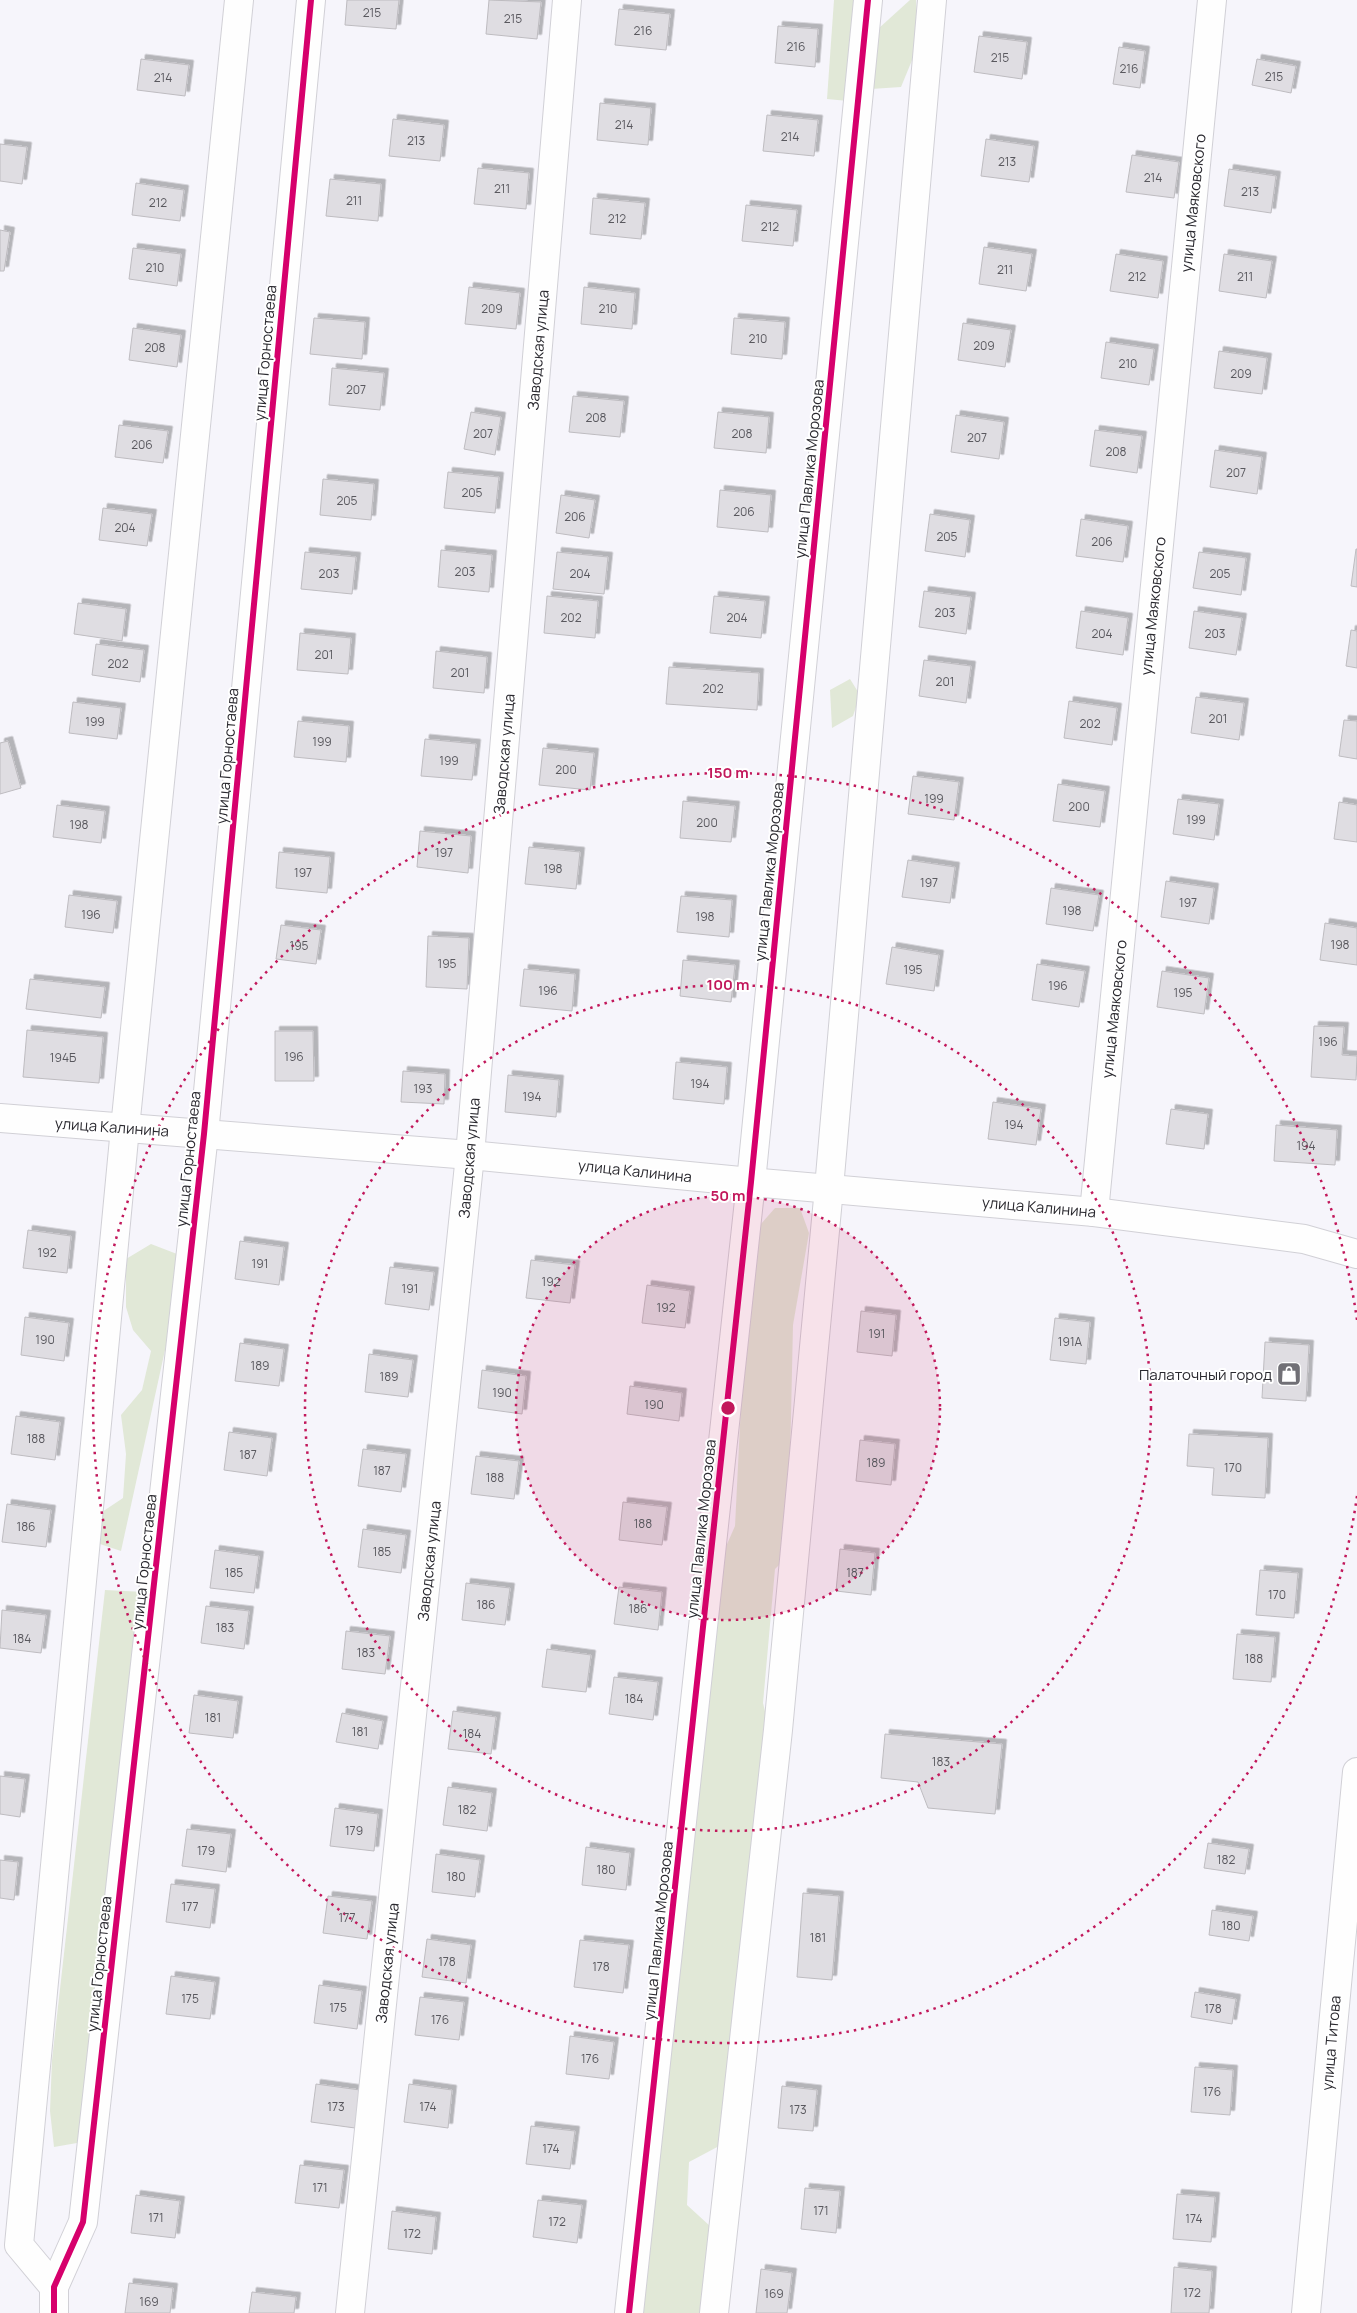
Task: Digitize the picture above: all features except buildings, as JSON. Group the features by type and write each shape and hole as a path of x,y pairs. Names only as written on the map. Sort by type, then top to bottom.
{"street":[{"name":"улица Горностаева","path":"54,2300 19,2245 125,1128 239,0"},
{"name":"улица Горностаева","path":"54,2300 83,2222 204,1134 311,0"},
{"name":"Заводская улица","path":"350,2313 470,1155 567,0"},
{"name":"улица Павлика Морозова","path":"629,2313 751,1182 868,0"},
{"path":"714,2313 778,1730 828,1188 932,0"},
{"name":"улица Маяковского","path":"1094,1212 1212,0"},
{"name":"улица Калинина","path":"0,1118 470,1155 1094,1212 1304,1239 1357,1254"},
{"name":"улица Титова","path":"1306,2313 1357,1772"}],"green space":[{"path":"834,0 859,0 848,101 827,99"},
{"path":"910,0 916,0 915,53 901,87 871,89 878,29"},
{"path":"850,679 860,695 853,716 832,728 830,690"},
{"path":"775,1208 800,1208 809,1233 793,1325 788,1556 775,1569 763,1703 768,1724 721,2145 689,2162 687,2205 710,2226 701,2313 632,2313 724,1551 735,1526 744,1344 761,1224"},
{"path":"151,1244 177,1254 174,1309 121,1551 100,1544 102,1512 123,1498 126,1454 121,1415 142,1390 151,1351 133,1330 126,1307 126,1259"},
{"path":"105,1590 144,1592 84,2118 77,2143 54,2147 50,2111 52,2060"}],"cycle path":[{"path":"54,2313 54,2287 83,2222 204,1134 311,0"},
{"path":"629,2313 751,1182 868,0"}],"place":[{"name":"Палаточный город","path":"1289,1374"}]}
